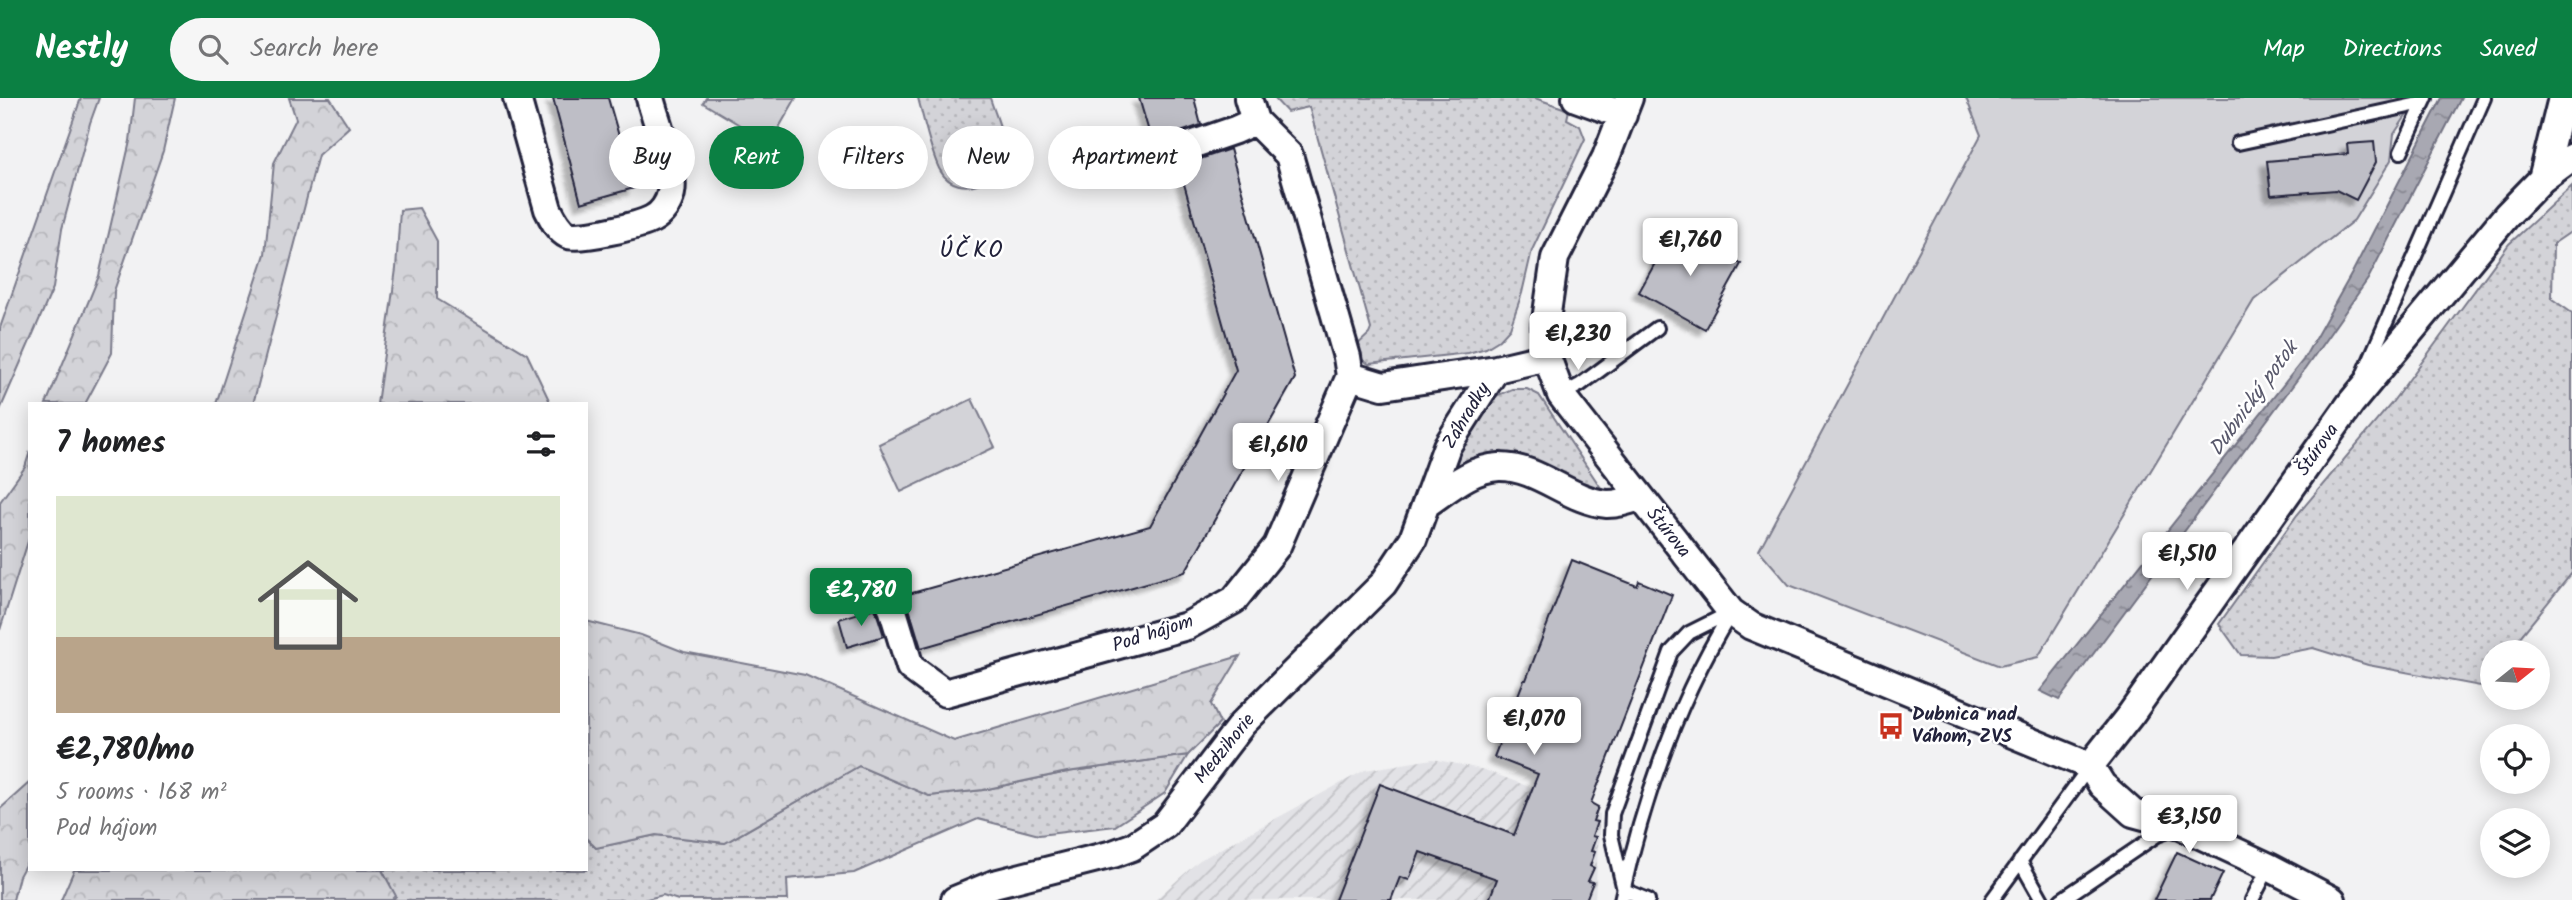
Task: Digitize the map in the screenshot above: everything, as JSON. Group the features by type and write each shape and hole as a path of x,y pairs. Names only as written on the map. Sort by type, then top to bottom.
{"street":[{"path":"517,98 548,209 556,224 569,235 585,237 653,219 665,208 671,193 672,177 650,98"},
{"path":"1576,98 1626,106"},
{"path":"2542,179 2562,98"},
{"name":"Štúrova","path":"1626,106 1606,157 1555,258 1545,327 1547,357 1561,395 1731,612 1751,626 2090,766 2102,785 2133,813 2181,826 2332,900"},
{"path":"1202,141 1235,130 1251,109 1289,155 1347,357 1350,376 1383,386 1496,369 1547,357"},
{"name":"Štúrova","path":"2090,766 2131,714 2351,403 2507,215 2542,179 2572,157"},
{"name":"Záhradky","path":"1426,504 1447,446 1496,369"},
{"name":"Pod hájom","path":"886,588 910,667 945,693 1187,626 1234,600 1277,546 1350,376"},
{"path":"1426,504 1461,479 1499,467 1523,471 1606,504 1639,497"},
{"name":"Medzihorie","path":"955,900 994,884 1132,847 1165,825 1242,724 1383,584 1413,539 1426,504"}],"lane":[{"path":"2351,403 2484,98"},
{"path":"2238,143 2425,101"},
{"path":"2401,152 2425,101"},
{"path":"1561,395 1580,385 1657,328"},
{"path":"1622,895 1637,835 1678,712 1710,646 1731,612"},
{"path":"1622,895 1611,835 1612,814 1661,676 1671,652 1689,633 1731,612"},
{"name":"Štúrova","path":"1992,900 2090,766"},
{"path":"2061,900 2157,835 2181,826"},
{"path":"2020,861 2042,900"},
{"path":"2252,900 2269,867"},
{"path":"1622,895 1648,900"}],"shaded area":[{"path":"1433,759 1485,770 1600,814 1595,900 1155,900 1200,860 1365,770"}],"green space":[{"path":"81,98 99,98 62,229 53,288 0,410 0,328"},
{"path":"135,98 175,98 163,151 114,291 112,353 86,402 47,402 99,276 130,141"},
{"path":"289,98 330,98 349,127 318,155 254,402 217,402 265,254 274,163 296,119"},
{"path":"706,98 796,98 780,126 742,126 703,103"},
{"path":"918,98 990,98 1000,126 942,126 942,173 934,157 928,126 925,126"},
{"path":"1274,98 1535,98 1569,110 1567,119 1580,126 1585,139 1532,250 1510,328 1499,340 1486,348 1468,353 1369,364 1358,357 1355,347 1371,329 1309,107 1287,112"},
{"path":"1966,98 2418,98 2394,134 2391,160 2354,220 2254,300 2038,657 2000,666 1789,585 1759,550 1981,135"},
{"path":"2572,186 2572,231 2553,244 2552,299 2572,313 2572,573 2518,640 2480,640 2480,686 2368,665 2313,648 2271,656 2241,655 2219,624 2297,515 2391,404 2509,244"},
{"path":"419,208 437,241 437,299 527,354 550,402 377,402 396,269 400,210"},
{"path":"1512,389 1527,389 1539,395 1601,488 1600,493 1530,464 1445,478 1483,406"},
{"path":"972,399 995,447 901,492 879,444"},
{"path":"28,457 28,541 0,630 0,502 25,467"},
{"path":"588,622 641,635 684,652 805,675 954,741 1240,656 1211,704 1220,723 1188,755 1067,772 983,790 929,796 859,766 725,843 656,835 596,848 588,840"},
{"path":"1188,755 1165,793 1115,826 1039,835 978,819 854,873 787,879 788,900 678,900 663,895 643,900 392,900 395,896 382,871 588,871 588,840 596,848 656,835 725,843 859,766 930,796 983,790 1067,772"},
{"path":"28,784 28,860 19,876 13,900 0,900 0,809"},
{"path":"74,871 383,871 396,896 392,900 61,900"}],"water":[{"path":"2442,98 2461,98 2368,279 2305,369 2059,700 2040,691 2303,360 2352,273"}],"building":[{"path":"553,98 608,98 616,126 609,126 609,189 630,189 581,203"},
{"path":"1139,98 1194,98 1201,125 1147,126"},
{"path":"2374,142 2376,162 2356,200 2336,190 2271,195 2267,161 2348,154 2347,144"},
{"path":"1230,149 1295,378 1185,572 921,648 905,595 1150,526 1236,370 1185,189 1202,189 1202,158"},
{"path":"1675,227 1741,264 1705,329 1639,292"},
{"path":"1572,560 1637,586 1639,581 1672,595 1591,803 1598,807 1592,836 1596,837 1591,851 1595,852 1590,866 1594,868 1588,881 1593,882 1586,900 1489,900 1497,879 1420,852 1409,880 1400,877 1391,900 1335,900 1380,784 1514,835 1538,774 1494,757"},
{"path":"875,608 884,636 847,647 839,619"},
{"path":"2177,852 2223,873 2210,900 2154,900"}],"place":[{"name":"Dubnica nad Váhom, ZVS","path":"1891,726"}],"district":[{"name":"ÚČKO","path":"972,251"}],"water label":[{"name":"Dubnický potok","path":"2254,399"}]}
